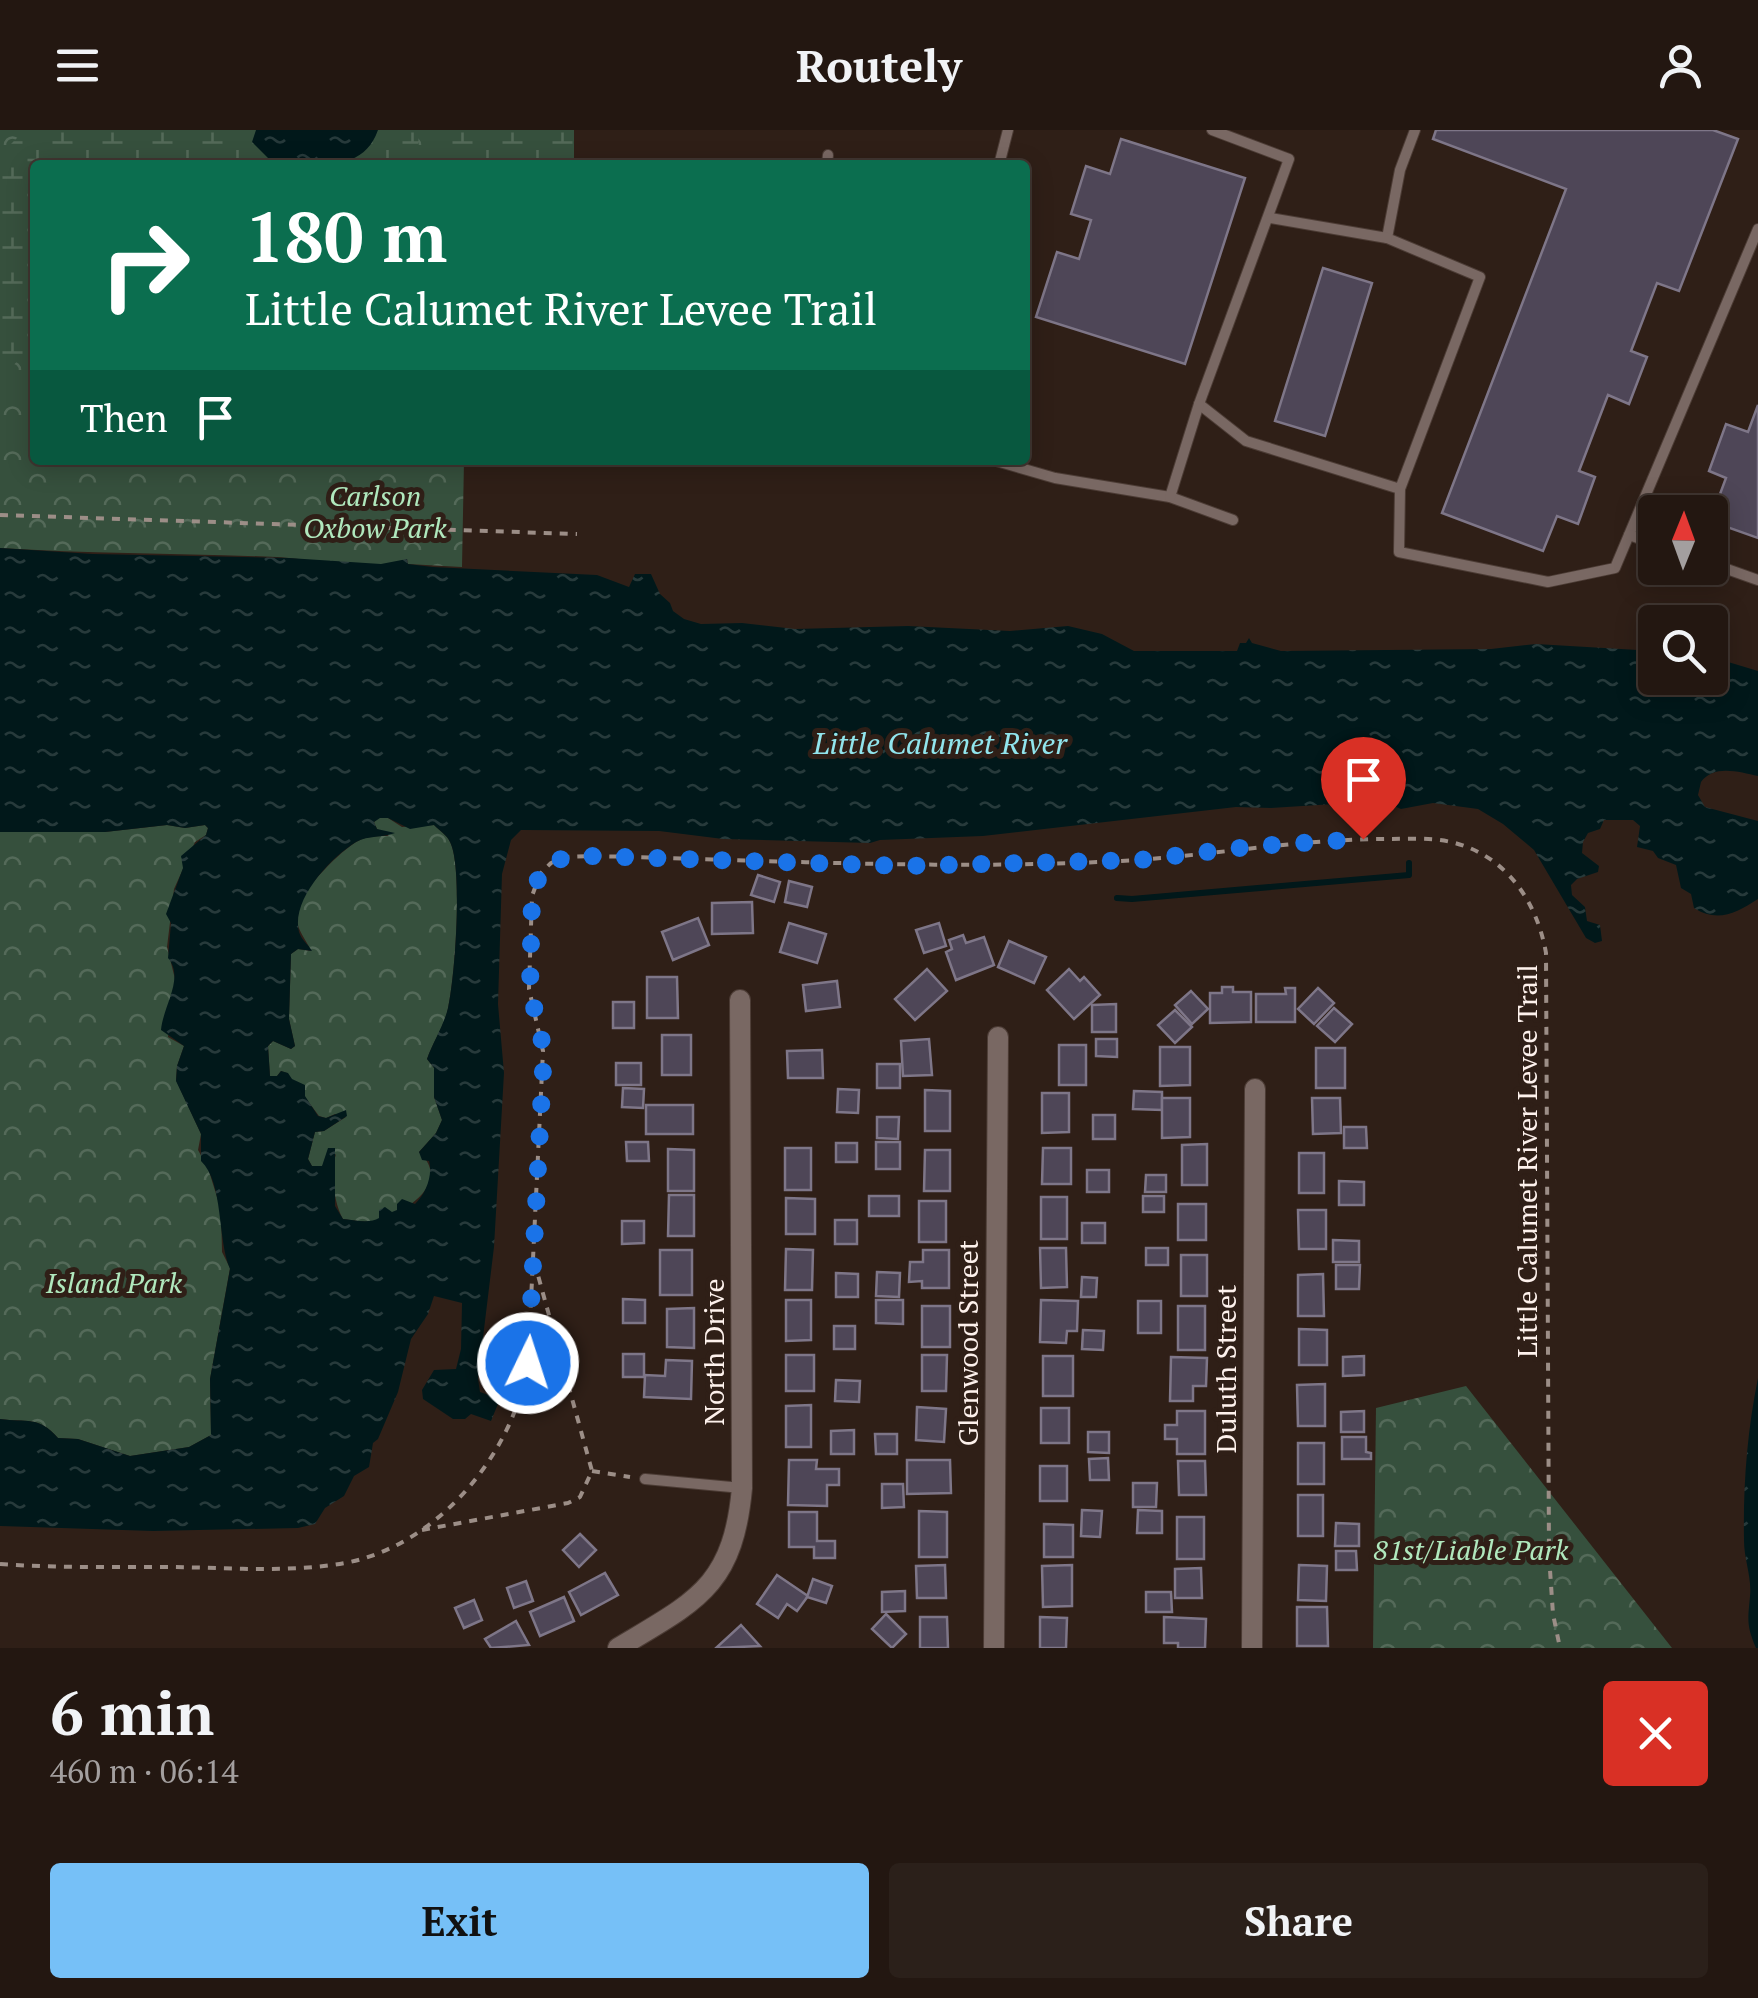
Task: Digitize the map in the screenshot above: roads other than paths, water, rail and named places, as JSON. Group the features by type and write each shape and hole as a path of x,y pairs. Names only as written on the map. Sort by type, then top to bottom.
{"street":[{"name":"North Drive","path":"618,1648 696,1601 720,1570 738,1523 742,1488 740,1000"},
{"name":"Glenwood Street","path":"994,1648 998,1038"},
{"name":"Duluth Street","path":"1252,1648 1255,1090"}],"lane":[{"path":"1000,160 1008,130"},
{"path":"1170,497 1198,404 1289,159 1212,130"},
{"path":"1387,238 1400,170 1415,130"},
{"path":"1270,218 1387,238 1480,277 1400,489 1399,552 1548,582 1616,568 1758,229"},
{"path":"1198,404 1246,442 1400,489"},
{"path":"1010,465 1055,478 1170,497 1233,520"},
{"path":"1630,535 1638,538"},
{"path":"1728,569 1758,580"},
{"path":"645,1480 742,1488"}],"water":[{"path":"256,130 378,130 371,144 349,160 270,160 252,142"},
{"name":"Little Calumet River","path":"0,548 381,564 407,559 408,564 433,567 597,575 629,587 635,574 651,574 673,611 701,624 1010,631 1068,626 1102,634 1134,651 1237,651 1240,643 1249,638 1252,643 1281,651 1491,649 1536,644 1638,650 1638,695 1728,695 1728,662 1758,671 1758,776 1713,773 1701,782 1698,795 1705,807 1758,821 1758,899 1727,914 1711,915 1694,908 1691,894 1681,888 1676,865 1658,858 1653,851 1637,847 1640,826 1633,820 1604,820 1600,829 1588,833 1583,842 1582,853 1599,866 1598,872 1571,885 1572,895 1585,907 1587,921 1600,925 1602,941 1595,943 1586,938 1534,850 1478,809 1433,803 1401,809 1382,801 1236,807 983,836 870,843 723,839 659,831 521,830 511,840 502,874 498,1004 504,1073 494,1247 478,1379 480,1392 500,1399 491,1421 471,1414 465,1419 453,1419 423,1399 422,1390 434,1370 456,1369 461,1349 462,1303 434,1296 428,1314 411,1339 398,1392 373,1443 369,1467 354,1476 344,1496 325,1508 315,1524 298,1528 153,1531 0,1526 0,1419 32,1421 58,1438 78,1439 130,1456 189,1447 211,1435 210,1379 230,1269 217,1197 201,1161 201,1134 176,1081 184,1046 161,1030 174,983 168,958 171,923 166,914 183,868 181,856 206,835 208,828 167,825 105,832 0,832","holes":["380,818 410,829 434,825 450,842 454,855 457,898 453,973 448,1008 427,1059 434,1068 434,1097 442,1120 419,1152 422,1160 429,1161 430,1172 428,1184 415,1204 402,1199 397,1210 392,1212 385,1207 379,1210 379,1218 371,1221 343,1219 335,1206 335,1148 328,1148 322,1166 312,1166 308,1159 315,1132 324,1131 347,1116 346,1110 326,1118 318,1116 305,1096 305,1085 281,1071 270,1076 268,1046 273,1041 291,1049 295,1046 289,1019 291,954 298,949 312,951 299,932 298,920 315,881 356,842 395,833 377,829 374,822"]},
{"path":"1758,1378 1756,1648 1749,1622 1744,1520 1748,1439"}],"waterway":[{"path":"1117,898 1409,875 1409,863"}],"park label":[{"name":"Carlson Oxbow Park","path":"375,512"},
{"name":"Island Park","path":"114,1283"},
{"name":"81st/Liable Park","path":"1471,1550"}]}
